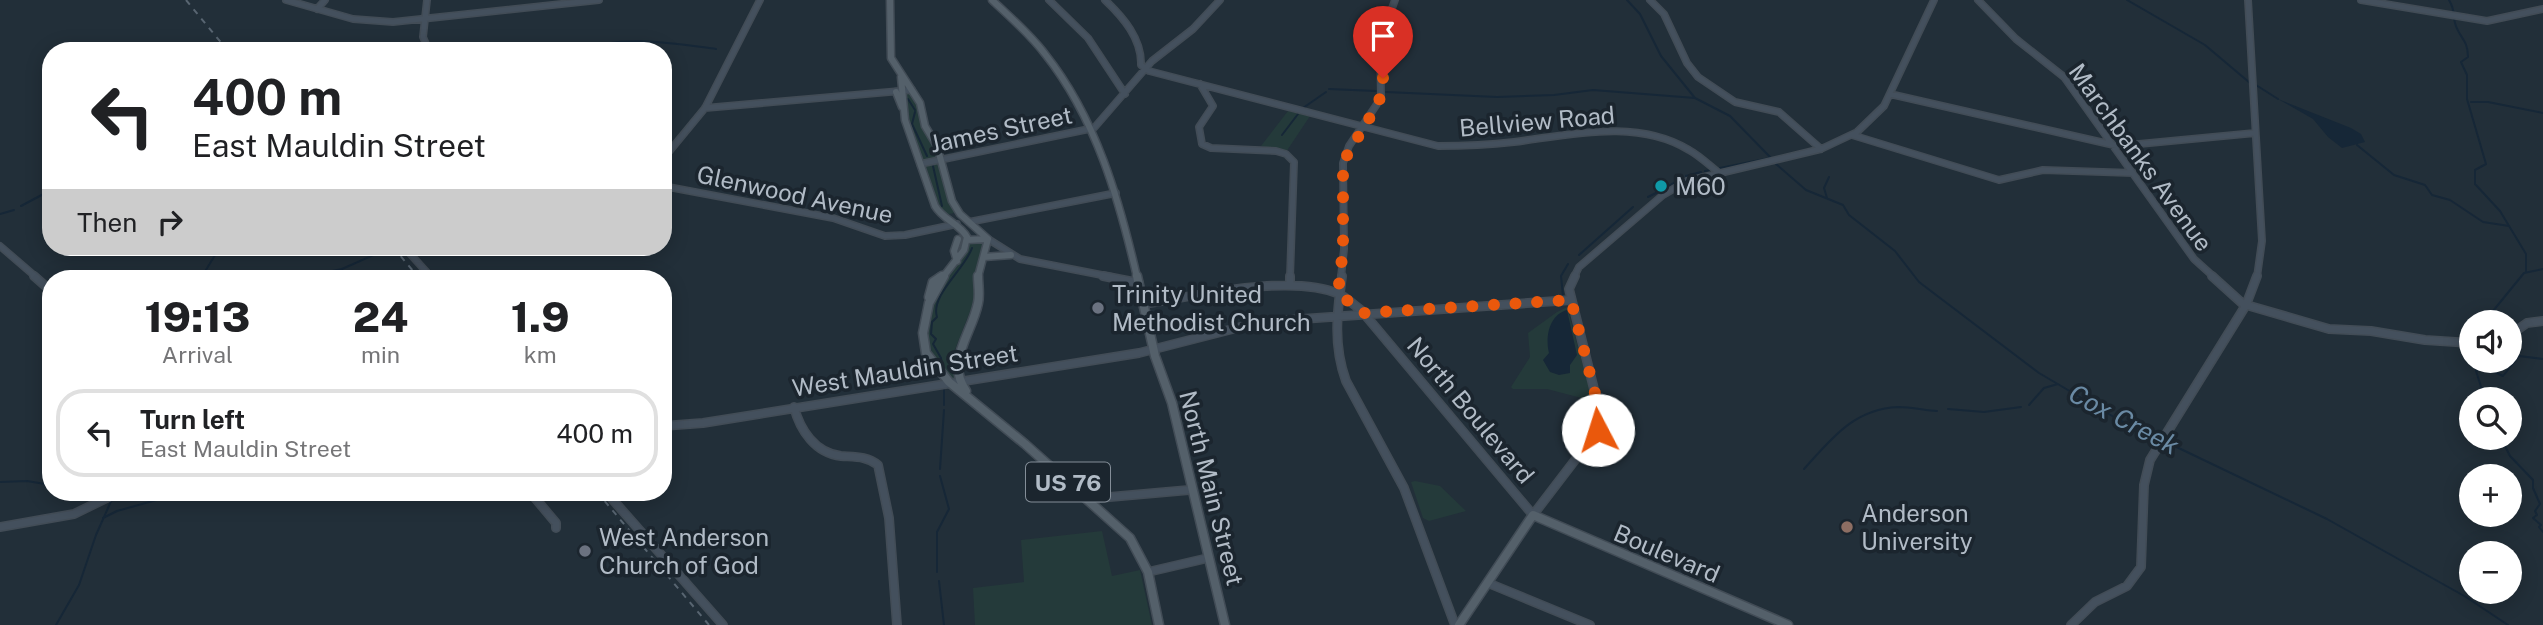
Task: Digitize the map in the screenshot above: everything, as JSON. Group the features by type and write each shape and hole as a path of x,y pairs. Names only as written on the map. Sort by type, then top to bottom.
{"main road":[{"path":"890,0 891,58 920,103 925,126 934,140 952,201 960,214 988,239"},
{"name":"North Main Street","path":"992,0 1046,54 1061,74 1116,193 1155,347 1172,402 1189,490 1225,625"},
{"path":"901,76 902,107 937,213 959,224 967,239 988,239"},
{"path":"945,218 960,214"},
{"path":"957,261 954,251 958,239"},
{"name":"US 76","path":"967,239 957,261 946,273 929,303 923,333 926,353 949,382 976,402 1130,538 1148,572 1159,625"},
{"path":"959,381 959,347 978,303 978,274 988,239"},
{"path":"984,257 1011,255"},
{"name":"US 76","path":"959,381 976,402"},
{"path":"1457,625 1533,515"},
{"name":"Boulevard","path":"1533,515 1788,625"}],"street":[{"path":"286,0 364,21 425,18 598,0"},
{"path":"317,9 325,0"},
{"path":"425,42 423,37 427,0"},
{"path":"672,148 705,107 760,0"},
{"path":"1049,0 1088,38 1125,93"},
{"path":"1105,0 1120,15 1141,50 1141,65 1146,69"},
{"path":"1089,130 1097,126 1162,51 1193,29 1220,0"},
{"path":"1395,0 1391,19 1380,41 1382,96 1343,162 1343,249 1335,340 1341,368 1405,488 1457,625"},
{"path":"1648,0 1661,10 1687,63 1698,77 1735,102 1779,112 1821,149"},
{"path":"1533,515 1598,430 1598,405 1569,289 1579,268 1670,190 1694,179 1821,149 1852,135 1874,117 1890,94 1934,0"},
{"name":"Marchbanks Avenue","path":"1978,0 2016,39 2064,77 2202,268 2246,305"},
{"path":"2071,625 2095,602 2127,586 2141,567 2144,485 2150,460 2246,305 2258,279 2262,241 2248,0"},
{"path":"2361,0 2494,21 2543,9"},
{"name":"Bellview Road","path":"1146,69 1438,146 1481,147 1603,131 1642,131 1674,140 1695,151 1719,173"},
{"path":"1200,85 1213,106 1199,127 1202,145 1211,148 1276,151 1286,154 1294,162 1290,285"},
{"path":"705,107 912,90"},
{"path":"1890,94 2113,145 2255,132"},
{"name":"James Street","path":"920,164 1089,130"},
{"path":"1852,135 1999,180 2043,170 2133,173"},
{"name":"Glenwood Avenue","path":"672,188 820,215 885,236 959,224"},
{"path":"969,222 1116,193"},
{"path":"988,239 1011,255 1139,283"},
{"path":"0,246 42,283"},
{"path":"412,256 424,270"},
{"name":"North Boulevard","path":"1144,304 1290,285 1338,293 1363,313 1533,515"},
{"name":"West Mauldin Street","path":"672,425 959,381 1155,347 1248,324 1336,315 1571,300"},
{"path":"2246,305 2329,329 2371,331 2459,342"},
{"path":"2522,327 2527,323 2543,321"},
{"path":"794,407 800,428 826,452 866,458 878,466 889,518 897,625"},
{"path":"1087,499 1189,490"},
{"path":"0,527 74,514 101,501"},
{"path":"538,501 556,523 556,528"},
{"path":"614,501 723,625"},
{"path":"1148,572 1208,558"},
{"path":"1488,583 1590,625"}],"green space":[{"path":"906,92 910,92 926,119 957,212 946,215 941,210 908,118"},
{"path":"1288,111 1310,116 1286,152 1261,146"},
{"path":"970,242 983,242 984,246 974,277 975,299 954,352 955,378 950,379 930,348 927,316 937,291"},
{"path":"1567,307 1593,401 1547,389 1513,389 1511,387 1530,357 1528,333"},
{"path":"1411,482 1440,486 1466,511 1429,521 1423,518"},
{"path":"1102,531 1112,576 1140,570 1152,625 975,625 973,588 1024,582 1021,540"}],"water":[{"path":"2278,99 2351,128 2361,134 2365,142 2342,148 2328,137 2313,119"},
{"path":"1567,310 1577,355 1570,365 1570,373 1559,375 1550,372 1543,360 1549,353 1548,334 1552,322"}],"waterway":[{"name":"Cox Creek","path":"1627,0 1640,14 1661,56 1695,98"},
{"path":"2127,0 2205,45 2250,83"},
{"path":"2449,0 2457,28 2467,46 2468,57 2461,62 2467,75 2467,99 2486,164 2475,170 2475,184 2500,211 2526,254 2526,271"},
{"path":"620,42 656,42"},
{"path":"672,44 716,49"},
{"path":"2256,85 2278,99"},
{"path":"1329,89 1376,91"},
{"path":"1386,92 1497,97 1554,95 1593,90 1695,98"},
{"path":"1303,108 1326,92"},
{"name":"Cox Creek","path":"1695,98 1730,116 1771,158"},
{"path":"908,99 915,110"},
{"path":"2471,102 2488,102 2543,113"},
{"path":"915,112 912,124 927,156"},
{"path":"1282,135 1298,114"},
{"path":"2357,145 2394,175 2425,185 2432,195 2450,200 2483,222 2509,226"},
{"path":"1720,168 1770,158"},
{"name":"Cox Creek","path":"1776,164 1806,190 1843,205 1849,215 1895,251 1919,282 2039,373 2058,384"},
{"path":"933,166 942,206"},
{"path":"1705,171 1711,170"},
{"path":"1686,176 1701,172"},
{"path":"1827,198 1824,188 1829,177"},
{"path":"1662,190 1680,179"},
{"path":"1648,197 1658,192"},
{"path":"21,206 42,195"},
{"path":"1579,255 1633,207"},
{"path":"0,214 14,210"},
{"path":"942,367 941,358 933,344 936,339 931,334 932,322 937,317 936,309 943,291 972,248"},
{"path":"206,270 214,256"},
{"path":"337,270 371,256"},
{"path":"1563,296 1561,276 1568,264"},
{"path":"2494,310 2524,273 2543,269"},
{"path":"2522,356 2543,359"},
{"path":"2477,373 2481,387"},
{"path":"2497,373 2503,376 2505,373"},
{"path":"2029,405 2044,388 2058,384"},
{"name":"Cox Creek","path":"2058,384 2119,420 2159,439"},
{"path":"944,388 944,405"},
{"path":"1804,469 1834,436 1856,419 1869,413 1898,407 1937,411"},
{"path":"1948,409 1984,412 2021,407"},
{"path":"940,469 944,410"},
{"name":"Cox Creek","path":"2164,441 2327,519 2466,597 2508,625"},
{"path":"2507,450 2533,480 2533,488 2540,504 2535,511 2537,515 2533,518 2541,525 2539,527 2543,532"},
{"path":"937,572 937,532 949,509 940,476"},
{"path":"0,482 42,484"},
{"path":"104,518 111,501"},
{"path":"104,518 153,501"},
{"path":"56,625 79,585 104,518"},
{"path":"939,581 944,625"}],"railway":[{"path":"186,0 221,42"},
{"path":"401,256 412,270"},
{"path":"605,501 709,625"}],"place":[{"name":"M60","path":"1661,186"},
{"name":"Trinity United Methodist Church","path":"1098,308"},
{"name":"Anderson University","path":"1847,527"},
{"name":"West Anderson Church of God","path":"585,551"}],"route":[{"path":"1383,78 1381,98 1343,162 1342,277 1338,293 1363,313 1571,300 1598,405 1598,430"}]}
